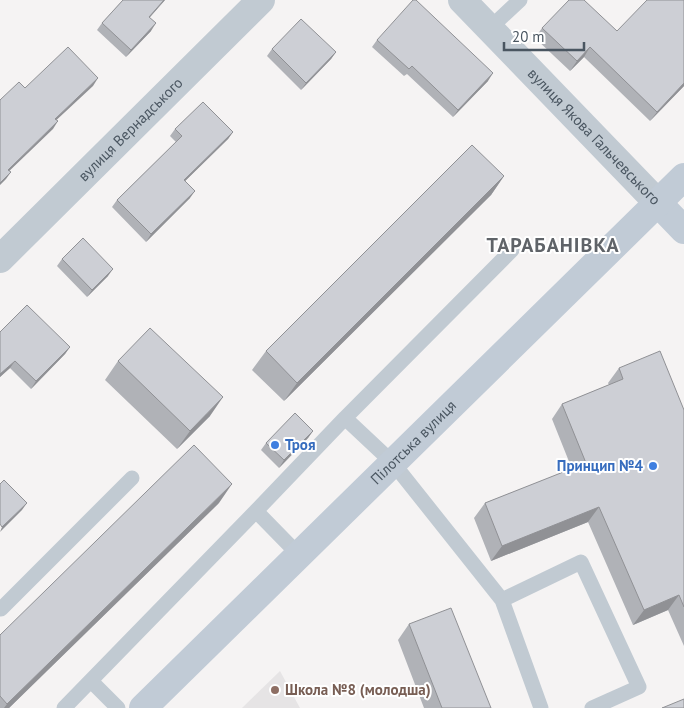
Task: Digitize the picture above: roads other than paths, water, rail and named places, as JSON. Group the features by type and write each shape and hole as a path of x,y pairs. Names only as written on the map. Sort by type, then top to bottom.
{"street":[{"name":"вулиця Вернадського","path":"0,259 261,0"},
{"name":"вулиця Якова Гальчевського","path":"462,0 684,230"},
{"name":"Пілотська вулиця","path":"144,708 684,176"}],"lane":[{"path":"489,29 520,0"},
{"path":"64,708 512,250"},
{"path":"346,418 393,463 502,600 541,708"},
{"path":"0,609 132,478"},
{"path":"256,511 299,555"},
{"path":"502,600 581,562 639,687 592,708"},
{"path":"91,681 118,708"}],"place":[{"name":"Троя","path":"275,445"},
{"name":"Принцип №4","path":"653,466"},
{"name":"Школа №8 (молодша)","path":"275,690"}],"district":[{"name":"ТАРАБАНІВКА","path":"553,245"}]}
